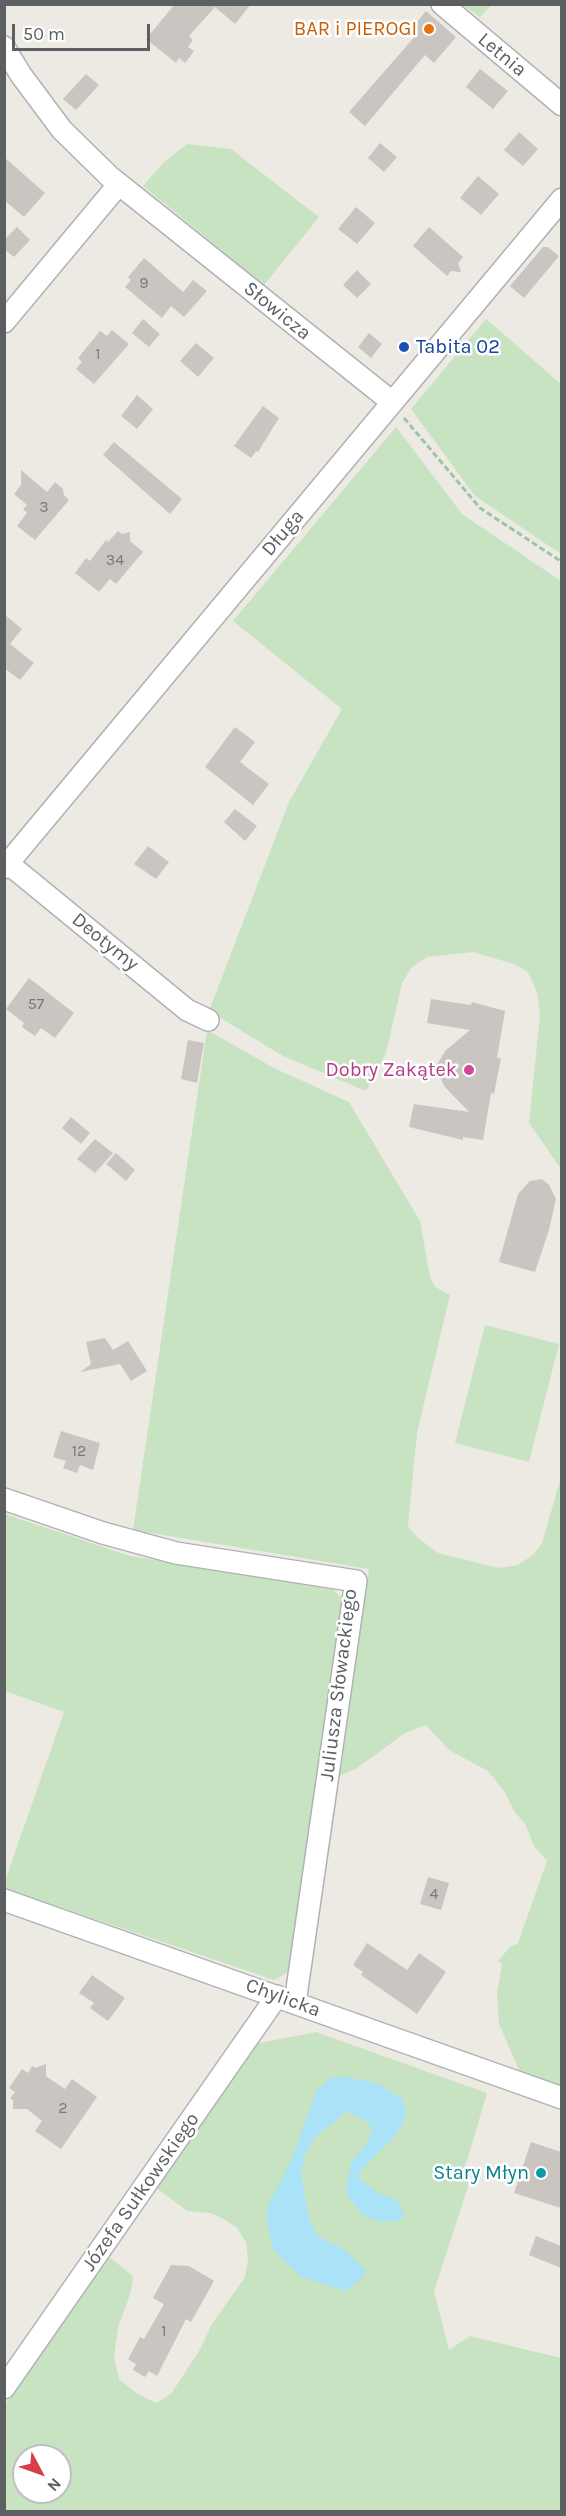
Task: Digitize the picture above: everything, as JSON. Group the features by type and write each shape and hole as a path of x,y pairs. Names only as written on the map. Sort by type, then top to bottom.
{"street":[{"name":"Letnia","path":"442,4 561,105"},
{"name":"Słowicza","path":"4,47 21,75 62,130 119,184 392,402"},
{"path":"4,322 119,184"},
{"name":"Długa","path":"6,864 561,199"},
{"name":"Deotymy","path":"6,864 188,1010 208,1020"},
{"name":"Juliusza Słowackiego","path":"4,1499 103,1533 177,1553 356,1581 286,1999"},
{"name":"Chylicka","path":"4,1900 561,2098"},
{"name":"Józefa Sułkowskiego","path":"4,2388 286,1999"}],"path":[{"path":"392,402 480,508 561,562"}],"green space":[{"path":"463,5 491,5 480,17"},
{"path":"187,144 231,149 319,217 264,285 143,186 163,163"},
{"path":"486,319 561,384 561,554 475,496 411,409"},
{"path":"396,427 462,514 561,581 561,1169 529,1123 540,1015 537,992 528,972 514,964 473,952 427,957 412,967 402,983 386,1053 366,1091 283,1056 209,1011 289,802 342,709 233,621"},
{"path":"207,1030 274,1068 349,1102 420,1221 430,1277 435,1287 450,1295 417,1433 408,1527 438,1553 499,1568 518,1565 533,1555 542,1543 561,1477 561,2085 538,2080 519,2070 499,2024 497,1993 502,1964 498,1961 510,1947 518,1943 547,1861 534,1846 525,1824 514,1811 504,1791 488,1771 449,1750 426,1725 405,1733 357,1768 340,1776 369,1569 133,1530"},
{"path":"485,1325 559,1344 529,1462 455,1443"},
{"path":"5,1514 130,1556 330,1587 345,1601 290,1971 274,1980 4,1888 64,1712 5,1691"},
{"path":"316,2032 487,2093 464,2171 470,2181 434,2291 449,2350 470,2336 561,2358 561,2511 5,2512 5,2404 108,2256 133,2276 131,2291 118,2328 114,2357 119,2379 136,2393 156,2403 171,2394 199,2351 212,2324 245,2277 248,2259 246,2242 237,2228 210,2213 187,2211 155,2187 254,2044"}],"water":[{"path":"342,2076 379,2084 403,2100 406,2112 402,2125 392,2139 359,2172 360,2179 378,2193 398,2200 404,2216 397,2221 380,2222 364,2215 346,2194 351,2162 366,2144 372,2131 368,2122 347,2111 316,2136 306,2152 301,2173 309,2220 317,2235 346,2251 366,2271 363,2277 345,2291 302,2277 290,2267 273,2250 267,2220 269,2204 291,2161 316,2092 328,2079"}],"building":[{"path":"175,4 251,4 235,24 215,7 189,36 193,40 188,47 194,51 185,63 179,58 176,63 146,39"},
{"path":"426,11 456,37 434,63 425,55 365,126 349,112 417,34 411,29"},
{"path":"480,69 508,91 493,109 466,87"},
{"path":"86,74 99,85 76,110 63,99"},
{"path":"519,132 538,149 523,166 504,150"},
{"path":"380,143 397,157 384,172 368,158"},
{"path":"4,157 45,193 24,217 4,200"},
{"path":"478,176 499,194 481,215 460,198"},
{"path":"356,207 375,223 357,244 338,229"},
{"path":"17,227 30,240 14,257 4,249 4,240"},
{"path":"429,227 463,257 458,263 461,272 451,271 447,276 413,246"},
{"path":"543,247 548,247 559,256 524,298 510,286"},
{"path":"144,258 183,292 193,280 207,291 184,317 171,306 162,318 125,287 131,280 128,277"},
{"path":"357,270 371,284 357,298 343,285"},
{"path":"143,319 160,334 149,347 132,333"},
{"path":"112,330 129,344 94,384 76,369 82,362 78,358 100,331 107,336"},
{"path":"369,333 382,344 371,358 358,347"},
{"path":"196,343 214,358 198,377 180,361"},
{"path":"137,395 153,409 137,429 121,416"},
{"path":"263,406 279,418 258,452 256,451 251,458 234,446"},
{"path":"114,442 182,499 170,514 103,455"},
{"path":"21,470 47,492 55,482 63,489 64,495 69,500 35,540 17,526 27,513 23,509 27,505 14,494 21,485"},
{"path":"118,531 122,534 130,532 130,541 143,552 116,584 110,579 99,592 75,573 86,558 90,561 106,540 108,542"},
{"path":"4,614 22,629 10,644 34,663 20,680 4,668"},
{"path":"235,727 255,742 240,762 269,784 253,805 205,767"},
{"path":"235,809 257,826 245,841 224,822"},
{"path":"148,846 169,862 156,879 134,864"},
{"path":"29,978 74,1013 55,1038 41,1028 35,1036 22,1027 24,1023 6,1009"},
{"name":"Dobry Zakątek","path":"431,999 471,1005 472,1002 505,1011 497,1058 501,1058 494,1094 491,1093 483,1140 463,1137 463,1140 409,1127 414,1104 469,1112 444,1086 436,1066 446,1050 470,1030 427,1023"},
{"path":"188,1040 204,1043 197,1083 181,1079"},
{"path":"71,1117 90,1133 81,1144 62,1128"},
{"path":"95,1139 113,1153 95,1173 77,1159"},
{"path":"116,1153 135,1170 126,1181 106,1164"},
{"path":"542,1179 549,1185 556,1199 549,1230 535,1272 499,1262 518,1194 530,1181"},
{"path":"105,1338 113,1350 128,1341 147,1371 131,1381 120,1364 80,1372 91,1364 86,1342"},
{"path":"61,1431 100,1443 93,1470 80,1465 77,1473 63,1468 66,1461 53,1457"},
{"path":"428,1877 449,1883 441,1910 420,1904"},
{"path":"367,1943 407,1970 419,1953 446,1972 417,2014 361,1975 363,1972 353,1965"},
{"path":"92,1975 125,1998 108,2021 90,2008 94,2003 79,1993"},
{"path":"46,2064 46,2076 65,2089 72,2079 97,2097 61,2149 35,2131 42,2121 27,2109 13,2109 13,2100 10,2098 15,2092 9,2088 22,2069 28,2073 32,2066 35,2068"},
{"name":"Stary Młyn","path":"531,2142 561,2152 561,2208 514,2193"},
{"path":"536,2236 561,2246 561,2268 529,2255"},
{"path":"171,2265 189,2266 214,2281 191,2322 186,2319 157,2376 149,2371 145,2377 133,2370 136,2364 128,2359 140,2337 144,2339 164,2304 153,2298"}],"place":[{"name":"BAR i PIEROGI","path":"429,29"},
{"name":"Tabita 02","path":"404,347"},
{"name":"Dobry Zakątek","path":"469,1070"},
{"name":"Stary Młyn","path":"541,2173"}]}
